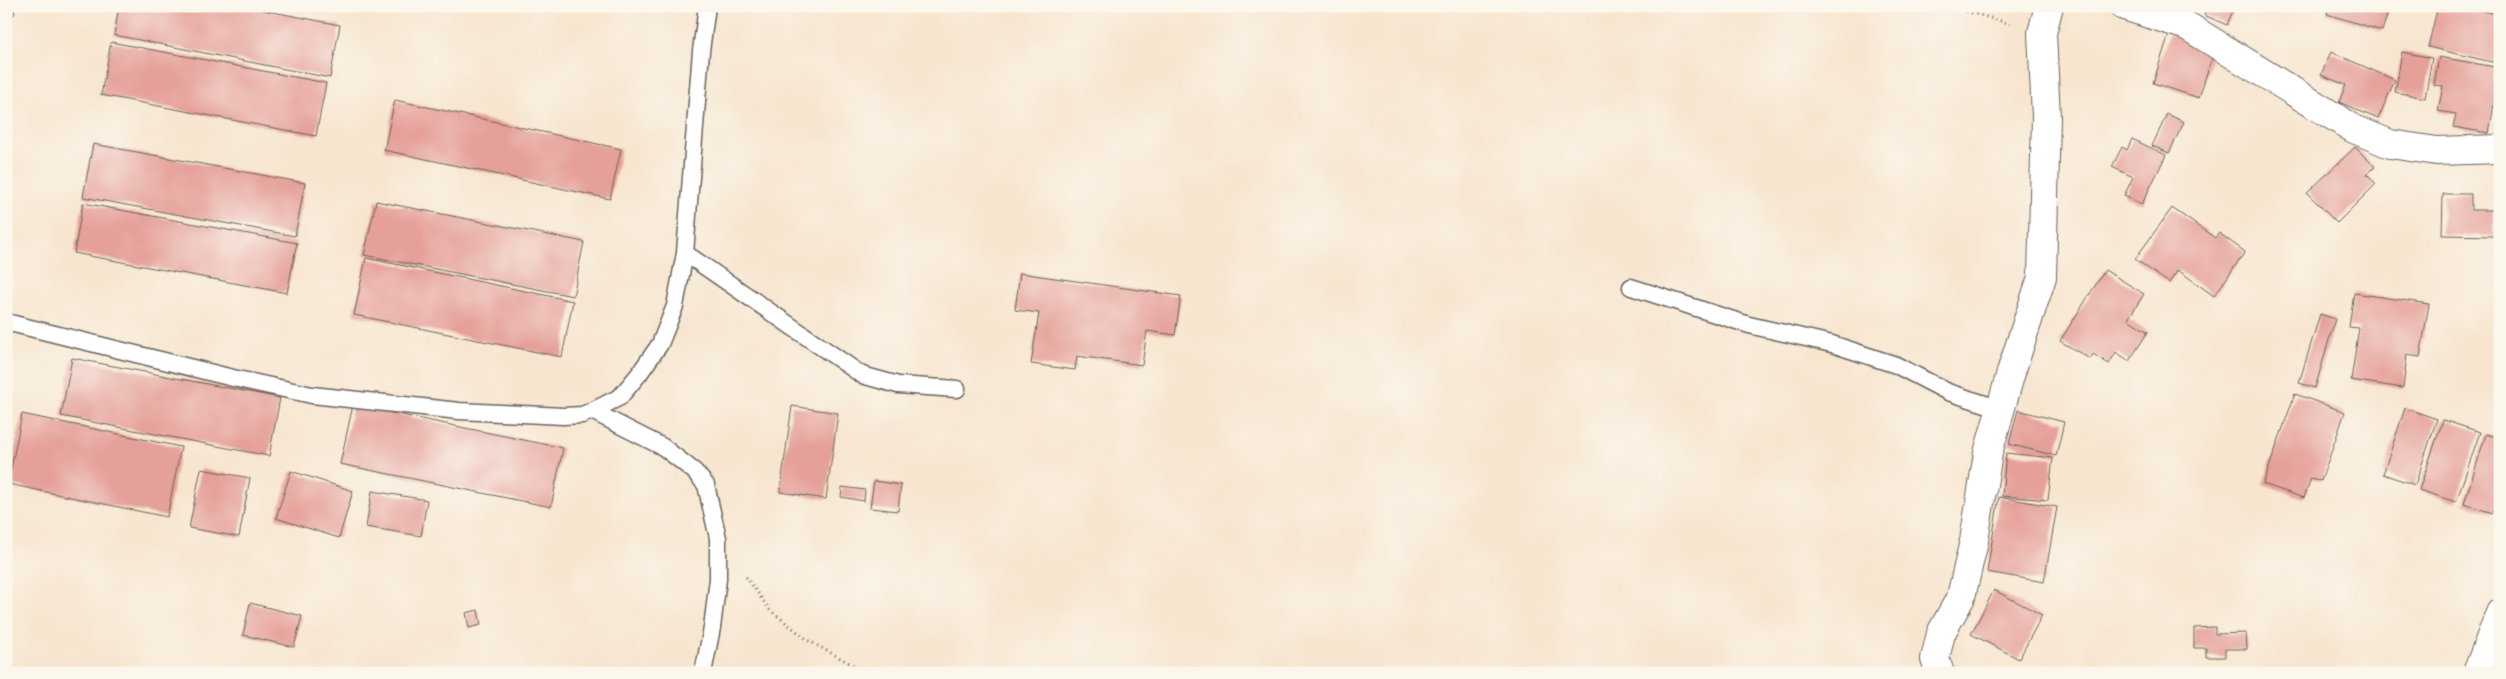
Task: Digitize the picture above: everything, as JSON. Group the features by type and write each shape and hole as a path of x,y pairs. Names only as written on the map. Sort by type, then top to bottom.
{"street":[{"path":"1940,673 1935,659 1941,633 1961,597 1974,541 1988,453 2042,277 2046,118 2042,33 2049,6"},
{"path":"2124,6 2187,26 2354,129 2390,144 2437,151 2500,149"},
{"path":"2477,673 2500,613"}],"lane":[{"path":"6,322 233,378 312,395 459,411 563,416 592,411 620,397 660,344 675,306 685,253 701,51 707,6"},
{"path":"685,253 862,375 898,385 957,389"},
{"path":"1631,287 1749,326 1832,344 1896,365 1948,392 2000,409"},
{"path":"592,411 663,447 703,480 718,538 718,579 703,673"}],"path":[{"path":"1947,6 2042,33"},
{"path":"718,538 770,610 809,641 868,673"}],"building":[{"path":"6,6 15,6 14,15 6,13"},
{"path":"119,6 242,6 340,25 330,78 114,35"},
{"path":"2208,6 2229,6 2234,8 2227,25 2204,15"},
{"path":"2329,6 2390,6 2382,31 2327,14"},
{"path":"2438,6 2464,6 2500,15 2500,64 2428,47"},
{"path":"2169,34 2215,48 2199,98 2153,83"},
{"path":"111,42 326,83 316,136 101,95"},
{"path":"2331,52 2395,80 2378,119 2339,102 2346,85 2321,75"},
{"path":"2402,52 2432,58 2425,98 2395,92"},
{"path":"2439,57 2500,68 2489,133 2453,127 2456,114 2438,111 2443,86 2434,85"},
{"path":"395,100 621,149 610,199 384,150"},
{"path":"2167,114 2184,122 2169,153 2152,146"},
{"path":"2132,139 2166,155 2142,204 2124,196 2133,177 2112,167 2122,147 2127,150"},
{"path":"93,144 305,183 295,236 83,197"},
{"path":"2355,147 2375,167 2367,174 2376,184 2337,223 2307,193"},
{"path":"2443,194 2471,194 2471,210 2494,210 2494,236 2442,235"},
{"path":"376,201 584,242 573,296 364,255"},
{"path":"83,203 297,243 287,293 74,253"},
{"path":"2172,208 2215,238 2219,233 2245,252 2214,296 2178,270 2169,283 2135,259"},
{"path":"366,258 573,301 562,357 354,315"},
{"path":"2105,270 2144,294 2128,319 2148,332 2129,361 2116,352 2109,364 2093,354 2090,359 2060,341"},
{"path":"1020,273 1181,296 1175,335 1147,331 1142,365 1077,356 1075,370 1031,364 1039,313 1015,310"},
{"path":"2354,293 2429,304 2420,357 2407,355 2403,388 2351,380 2359,328 2349,327"},
{"path":"2320,314 2335,319 2315,388 2299,383"},
{"path":"72,358 280,398 269,456 61,416"},
{"path":"2295,394 2345,412 2321,481 2311,478 2304,498 2263,484"},
{"path":"353,405 563,448 551,507 340,464"},
{"path":"792,406 838,413 826,499 780,492"},
{"path":"2405,408 2437,419 2415,485 2383,474"},
{"path":"2018,410 2064,422 2056,456 2009,444"},
{"path":"22,414 181,447 167,517 8,484"},
{"path":"2443,420 2480,432 2456,502 2419,490"},
{"path":"2486,434 2500,438 2500,492 2493,513 2464,504"},
{"path":"2006,453 2053,458 2048,500 2002,496"},
{"path":"201,469 250,478 239,537 189,528"},
{"path":"291,471 353,491 339,538 276,518"},
{"path":"874,481 901,485 898,511 870,508"},
{"path":"842,487 865,490 864,501 841,497"},
{"path":"372,491 427,500 421,536 366,527"},
{"path":"1999,497 2057,507 2044,582 1987,572"},
{"path":"1994,590 2042,615 2019,659 1971,634"},
{"path":"250,603 302,616 294,647 243,635"},
{"path":"478,610 481,625 469,628 466,613"},
{"path":"2215,627 2215,634 2246,633 2247,649 2225,649 2225,657 2206,657 2206,648 2194,648 2194,628"}]}
